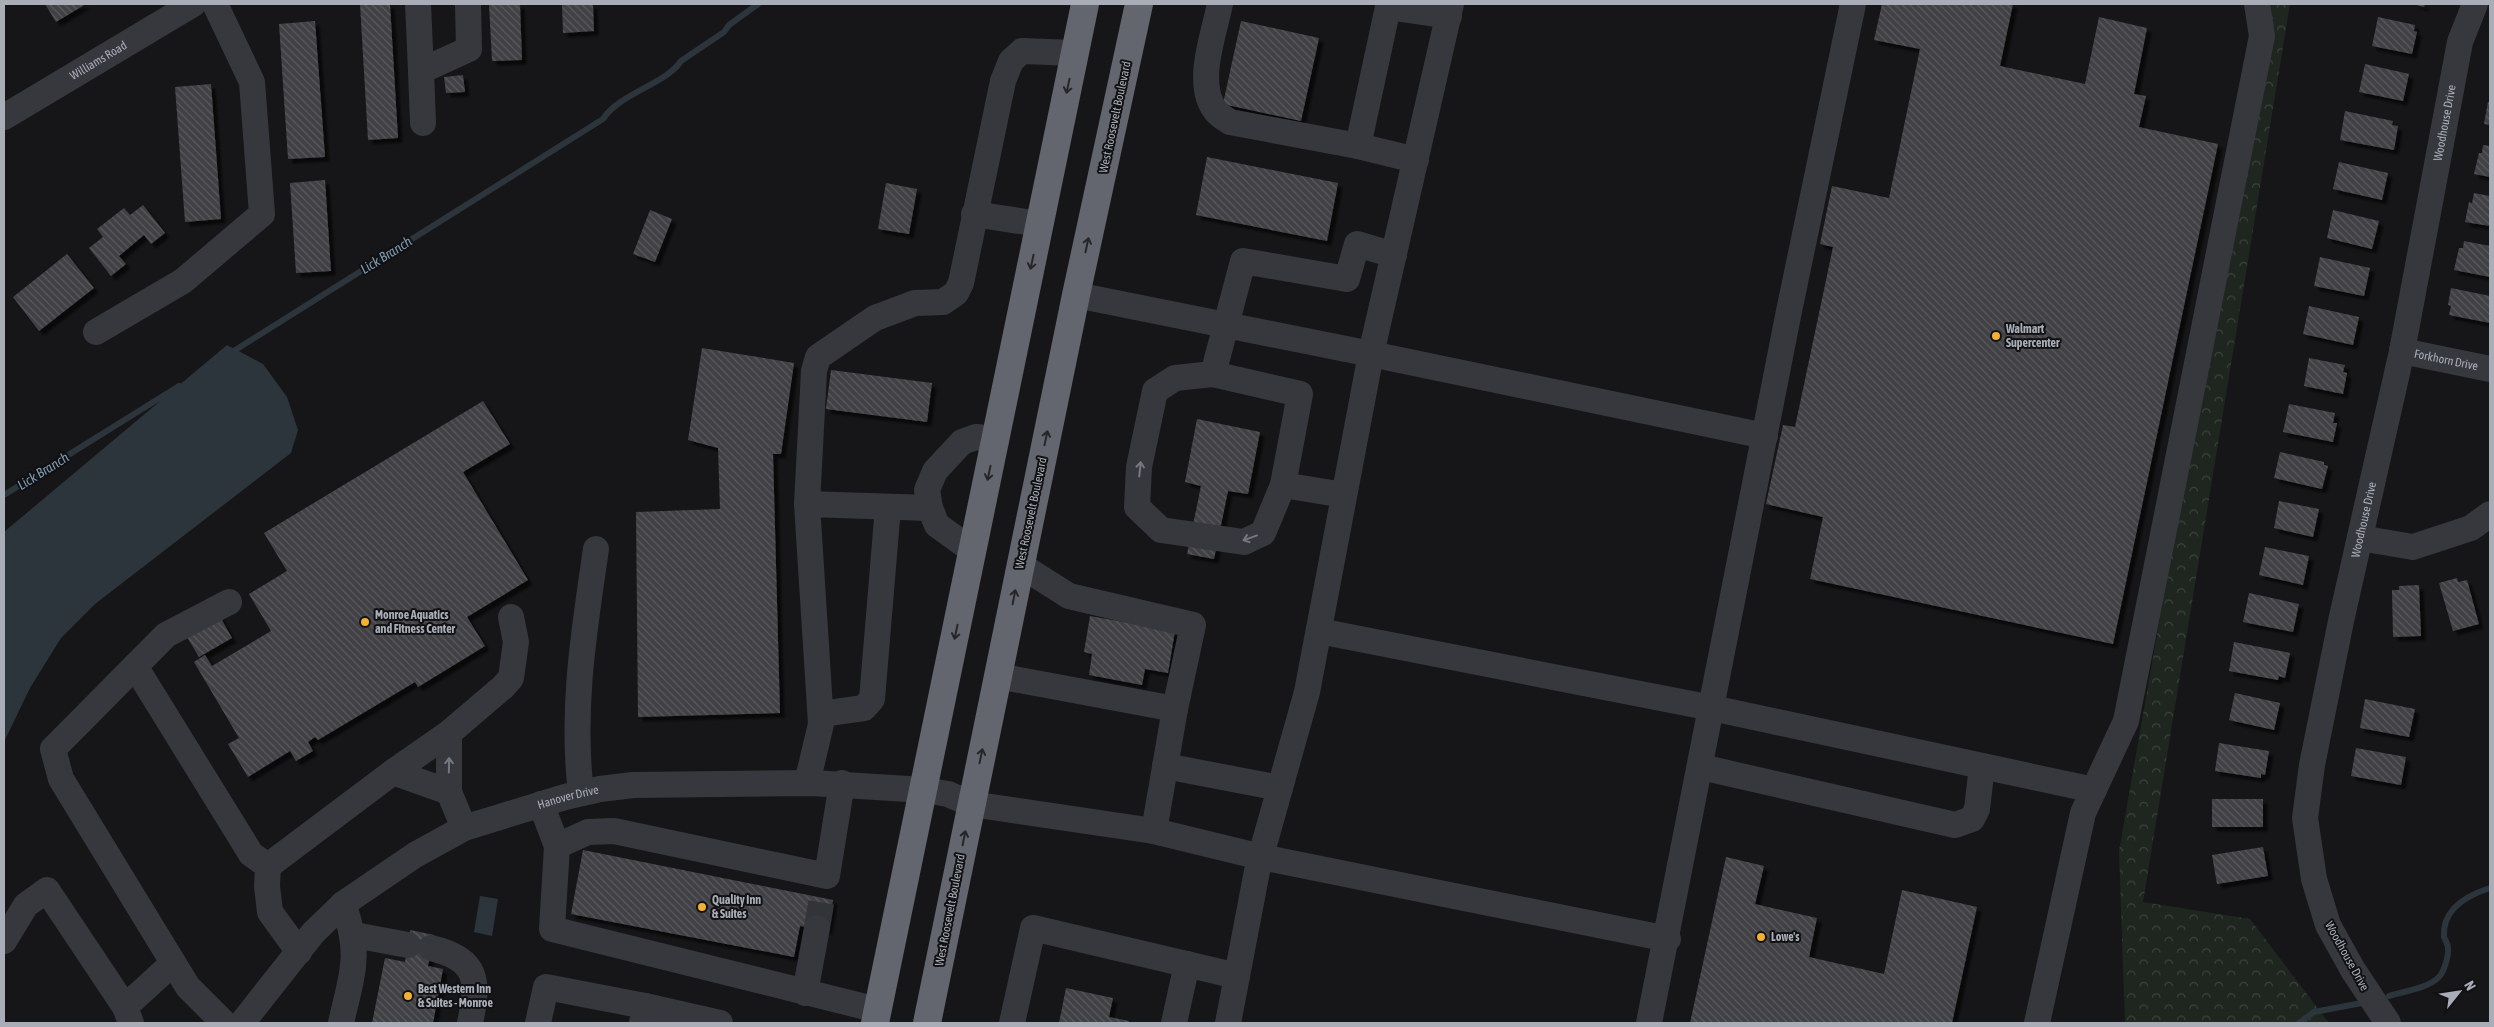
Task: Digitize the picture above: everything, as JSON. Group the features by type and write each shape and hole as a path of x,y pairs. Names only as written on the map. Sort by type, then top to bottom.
{"highway":[{"path":"876,1016 1085,4"},
{"name":"West Roosevelt Boulevard","path":"927,1023 1076,295 1139,4"}],"street":[{"path":"96,332 183,282 262,214 252,82 214,4"},
{"path":"418,4 423,123"},
{"path":"421,71 469,49 468,4"},
{"path":"1220,4 1205,75 1207,94 1215,111 1230,122 1358,146 1416,160"},
{"path":"1650,1023 1668,939 1765,436 1853,4"},
{"path":"2037,1023 2083,813 2126,721 2262,36 2257,4"},
{"name":"Woodhouse Drive","path":"2388,1023 2353,970 2328,925 2314,879 2305,818 2312,765 2402,350 2460,42 2475,4"},
{"path":"1228,1023 1261,857 1307,692 1371,354 1450,10 1381,5 1358,146"},
{"name":"Williams Road","path":"4,117 186,6"},
{"path":"807,783 821,724 807,504 814,371 818,357 875,318 915,303 943,302 956,293 961,283 1003,81 1011,61 1022,52 1075,53"},
{"path":"974,214 1040,224"},
{"path":"1213,374 1243,261 1347,279 1357,244 1394,254"},
{"path":"1076,295 1765,436"},
{"name":"Forkhorn Drive","path":"2402,350 2490,369"},
{"path":"1213,374 1300,394 1283,485 1263,533 1244,542 1160,530 1137,507 1139,467 1155,392 1175,378 1213,374"},
{"path":"973,551 938,525 930,508 927,490 935,471 962,442 976,437 996,439"},
{"path":"1283,485 1344,494"},
{"path":"807,504 930,508"},
{"path":"821,714 864,708 872,699 888,506"},
{"path":"2360,538 2413,547 2471,528 2490,514"},
{"path":"581,793 576,731 579,663 596,549"},
{"path":"1020,565 1069,596 1192,625 1154,831"},
{"path":"224,1023 188,987 173,963 60,779 53,749 166,635 229,602"},
{"path":"268,866 393,772 450,734 511,678 516,642 511,617"},
{"path":"1319,631 1712,708 2094,790"},
{"path":"135,666 251,854 268,866"},
{"path":"998,676 1176,709"},
{"path":"450,734 449,792 464,828"},
{"path":"1165,766 1280,788"},
{"path":"1701,767 1955,825 1972,819 1977,808 1982,766"},
{"path":"393,772 449,792"},
{"path":"556,846 588,832 614,831 824,887 842,783"},
{"name":"Hanover Drive","path":"242,1023 298,952 344,904 415,855 464,828 581,793 633,785 842,783 924,790 948,794 971,804 1154,831 1261,857 1668,939"},
{"path":"541,804 556,846 552,929 805,993 876,1016"},
{"path":"268,866 267,886 270,912 298,952"},
{"path":"4,941 26,905 48,890 129,1015 173,963"},
{"path":"341,1023 355,960 354,936 344,904"},
{"path":"805,993 817,928"},
{"path":"1012,1023 1033,928 1237,976"},
{"path":"354,936 419,947 459,957 472,971 476,986 470,1023"},
{"path":"1174,1023 1187,964"},
{"path":"538,1023 546,987 643,1014 720,1023"}],"green space":[{"path":"2268,4 2290,4 2143,902 2250,919 2329,1023 2125,1023 2119,851"}],"shaded area":[{"path":"227,345 263,364 287,397 298,430 291,453 95,604 61,638 30,688 4,742 4,532"},
{"path":"480,896 498,899 492,936 474,932"}],"building":[{"path":"45,4 86,4 56,22"},
{"path":"360,4 390,4 398,138 368,140"},
{"path":"489,4 520,4 522,60 492,61"},
{"path":"562,4 593,4 594,31 563,33"},
{"name":"Walmart Supercenter","path":"1882,4 2013,4 2000,66 2085,84 2099,17 2147,28 2134,94 2146,96 2139,127 2218,144 2113,644 1810,579 1823,517 1766,504 1783,425 1795,427 1833,247 1820,244 1832,186 1889,198 1920,49 1874,40"},
{"path":"2413,4 2425,4 2424,7"},
{"path":"2378,17 2415,25 2414,31 2417,32 2412,54 2372,46"},
{"path":"315,21 325,157 288,159 279,24"},
{"path":"1241,21 1319,38 1301,121 1223,104"},
{"path":"2365,64 2409,74 2403,101 2359,92"},
{"path":"463,75 465,92 446,93 444,77"},
{"path":"211,84 221,219 185,222 175,87"},
{"path":"2488,102 2490,102 2490,125 2484,124"},
{"path":"2345,111 2393,121 2392,125 2398,126 2394,150 2340,140"},
{"path":"2483,145 2490,146 2490,177 2474,174"},
{"path":"1207,157 1338,183 1327,241 1196,215"},
{"path":"2339,162 2388,173 2382,200 2333,189"},
{"path":"325,180 331,271 296,273 290,183"},
{"path":"886,183 917,189 909,234 878,229"},
{"path":"2474,193 2490,196 2490,226 2465,222 2469,202 2472,203"},
{"path":"143,205 165,233 151,244 144,235 119,256 126,264 111,276 89,248 103,237 97,229 124,208 130,215"},
{"path":"650,210 672,219 655,262 633,254"},
{"path":"2333,210 2379,221 2372,249 2327,238"},
{"path":"2464,241 2490,246 2490,277 2454,270 2459,248 2463,248"},
{"path":"67,254 94,288 39,331 13,297"},
{"path":"2320,257 2370,268 2364,296 2314,286"},
{"path":"2451,288 2490,296 2490,323 2449,315 2451,306 2448,305"},
{"path":"2309,306 2359,317 2353,345 2303,334"},
{"path":"702,348 794,363 781,454 773,454 780,713 638,717 636,512 720,509 718,448 688,440"},
{"path":"2309,358 2345,365 2343,372 2347,373 2343,394 2304,386"},
{"path":"831,370 932,383 927,422 826,409"},
{"path":"483,401 510,444 463,472 528,580 467,617 485,646 418,687 415,682 318,740 315,737 308,742 313,751 296,761 290,751 248,777 228,744 239,738 194,662 205,655 212,666 271,631 249,594 287,571 264,533"},
{"path":"2289,404 2335,413 2333,423 2337,423 2333,442 2283,432"},
{"path":"1197,419 1260,432 1248,494 1228,491 1214,559 1187,554 1201,486 1185,482"},
{"path":"2280,452 2324,462 2324,465 2328,466 2322,489 2274,478"},
{"path":"2279,501 2319,509 2313,537 2274,528"},
{"path":"2265,547 2309,556 2303,585 2259,575"},
{"path":"2457,578 2458,582 2467,580 2479,624 2453,631 2439,583"},
{"path":"2419,585 2421,636 2393,637 2392,590 2399,590 2399,586"},
{"path":"2249,593 2299,604 2293,632 2243,622"},
{"path":"218,613 232,638 199,657 184,632"},
{"path":"1090,616 1175,631 1168,673 1145,669 1142,685 1089,675 1092,654 1084,652"},
{"path":"2234,642 2290,653 2285,678 2279,676 2278,680 2229,671"},
{"path":"2235,693 2280,703 2274,730 2229,720"},
{"path":"2365,699 2415,709 2409,737 2360,728"},
{"path":"2219,743 2269,751 2265,775 2261,774 2261,778 2215,771"},
{"path":"2356,748 2406,757 2401,785 2351,776"},
{"path":"2212,799 2263,799 2263,827 2212,827"},
{"path":"2263,847 2268,876 2217,884 2212,855"},
{"name":"Quality Inn & Suites","path":"583,850 833,900 828,930 800,926 794,957 571,914"},
{"name":"Lowe's","path":"1726,857 1764,866 1755,904 1817,918 1809,957 1884,974 1902,890 1977,907 1952,1023 1690,1023"},
{"name":"Best Western Inn & Suites - Monroe","path":"410,930 434,935 428,966 443,969 433,1023 372,1023 385,958 405,962"},
{"path":"1066,988 1113,998 1109,1017 1129,1021 1128,1023 1059,1023"}],"waterway":[{"name":"Lick Branch","path":"229,354 603,119 620,102 665,76 681,61 724,32 729,25 758,4"},
{"name":"Lick Branch","path":"4,495 179,386"},
{"path":"2389,996 2422,987 2441,975 2448,955 2448,947 2444,937 2444,927 2447,919 2452,911 2465,899 2490,888"},
{"path":"2299,1023 2314,1012 2362,1003"}],"tunnel":[{"path":"817,928 822,898"}],"place":[{"name":"Walmart Supercenter","path":"1996,336"},
{"name":"Monroe Aquatics and Fitness Center","path":"365,622"},
{"name":"Quality Inn & Suites","path":"702,907"},
{"name":"Lowe's","path":"1761,937"},
{"name":"Best Western Inn & Suites - Monroe","path":"408,996"}]}
